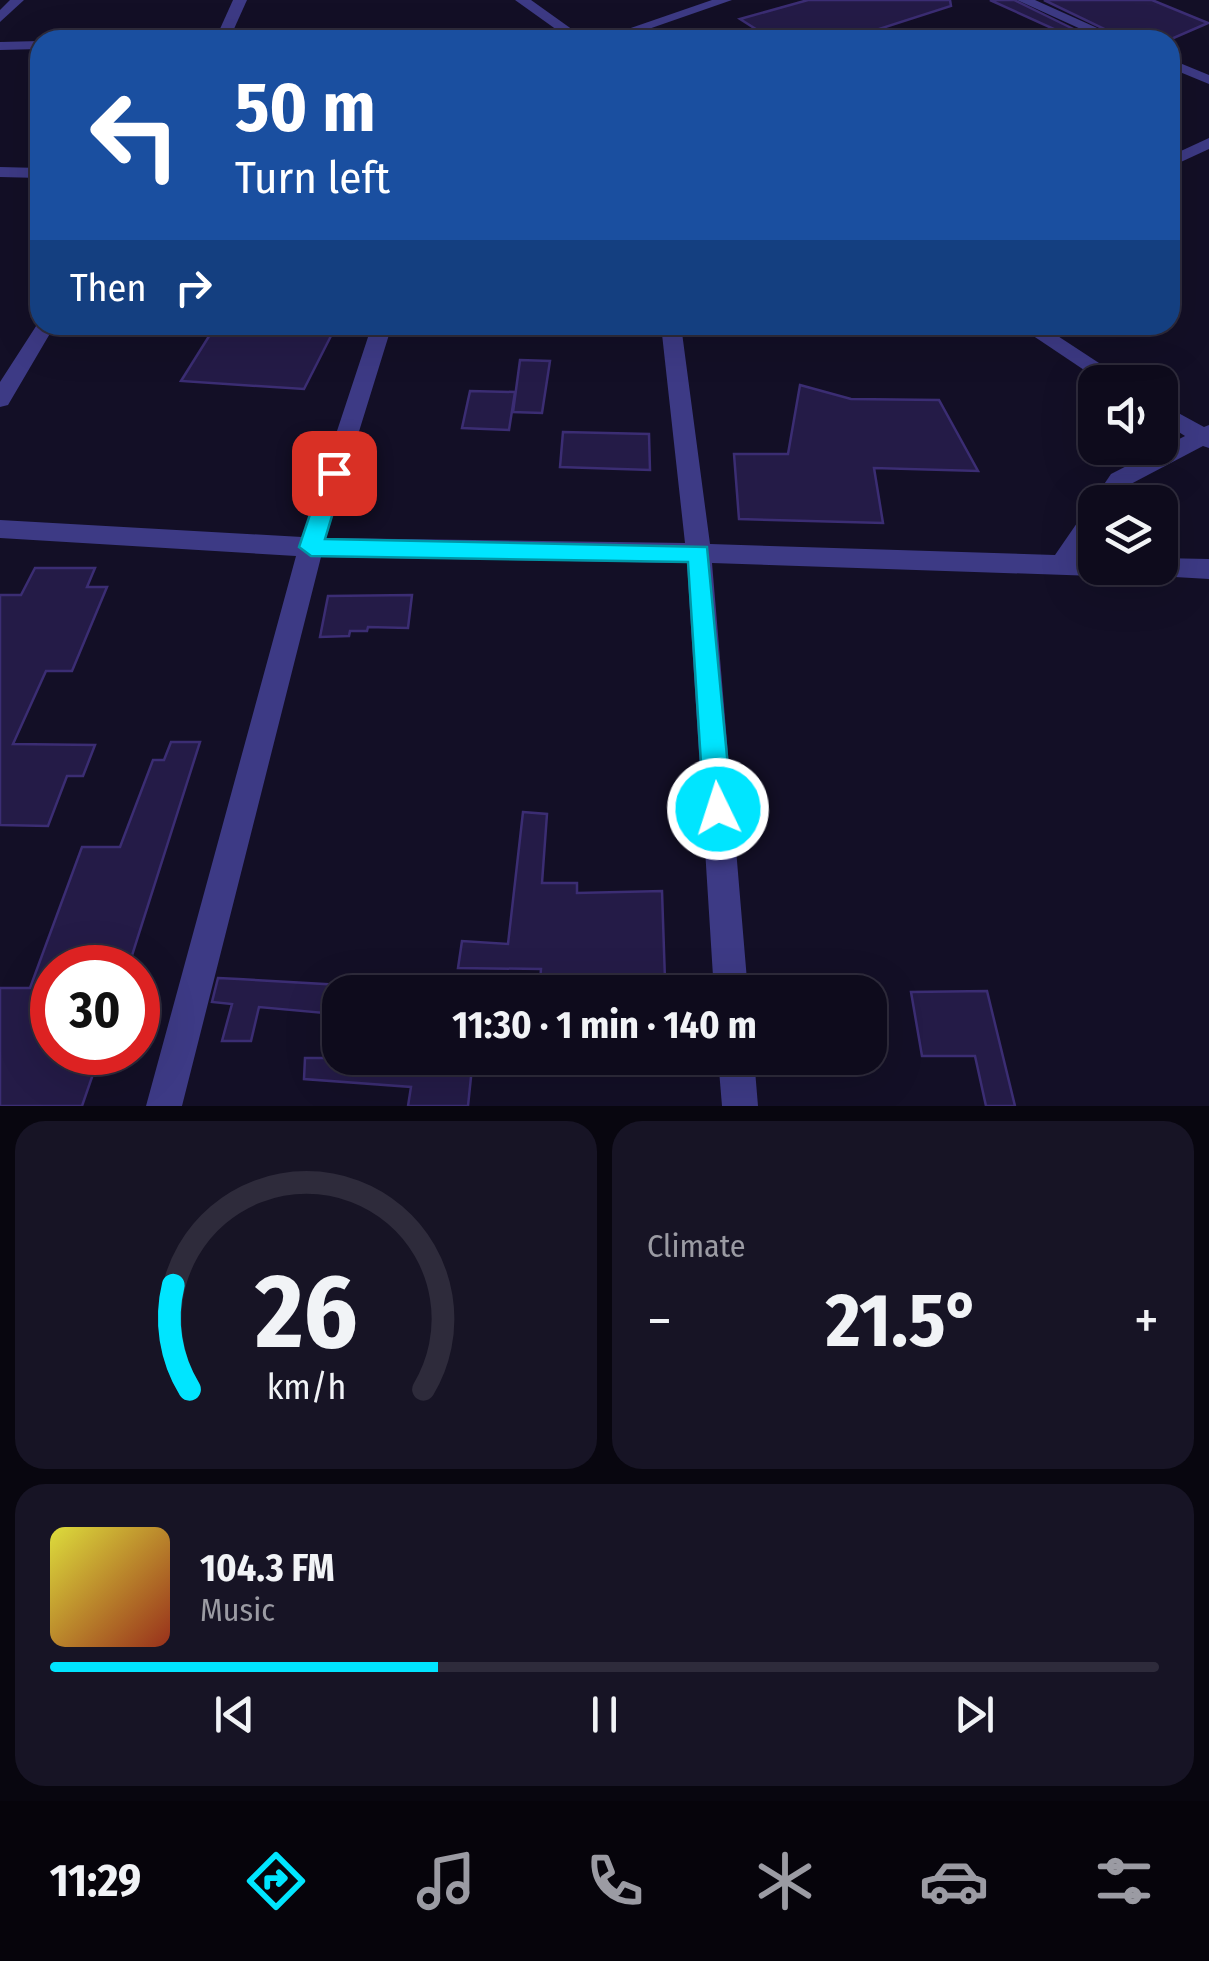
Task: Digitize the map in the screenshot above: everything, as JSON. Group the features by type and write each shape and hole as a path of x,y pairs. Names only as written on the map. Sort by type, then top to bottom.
{"street":[{"path":"0,18 16,0"},
{"path":"226,30 240,0"},
{"path":"522,0 566,30"},
{"path":"634,30 725,0"},
{"path":"1024,0 1094,30"},
{"path":"0,46 30,45"},
{"path":"1180,67 1209,80"},
{"path":"1180,157 1209,143"},
{"path":"0,172 30,174"},
{"path":"0,400 40,335"},
{"path":"164,1106 311,547 379,335"},
{"path":"672,335 699,553 730,975"},
{"path":"1043,335 1091,365"},
{"path":"1178,420 1207,436"},
{"path":"1116,485 1207,436"},
{"path":"0,529 311,547 699,553 1078,565"},
{"path":"1062,565 1078,541"},
{"path":"1178,568 1209,569"},
{"path":"737,1075 740,1106"}],"building":[{"path":"808,0 950,0 951,6 876,30 757,30 740,19"},
{"path":"990,0 1014,0 1076,30 1056,30"},
{"path":"1044,0 1152,0 1208,23 1180,35 1180,30 1106,30"},
{"path":"210,335 331,335 304,389 181,381"},
{"path":"520,360 550,361 542,413 513,412"},
{"path":"800,385 851,399 939,400 978,471 874,468 883,523 739,519 734,454 788,454"},
{"path":"470,391 515,392 509,430 462,428"},
{"path":"563,432 649,434 650,470 560,467"},
{"path":"35,568 95,568 87,587 107,587 72,671 46,671 13,744 95,745 83,776 67,776 48,826 0,825 0,595 21,595"},
{"path":"412,595 408,628 368,627 367,631 350,631 349,636 320,637 328,596"},
{"path":"171,742 200,742 135,945 46,945 82,847 120,847 153,760 164,760"},
{"path":"523,812 547,814 542,883 577,883 577,893 662,891 665,975 540,975 541,969 458,968 462,941 508,944"},
{"path":"218,978 322,984 322,1013 259,1007 251,1041 222,1041 232,1004 212,1002"},
{"path":"0,988 30,988 30,1075 93,1075 82,1106 0,1106"},
{"path":"987,991 1015,1106 986,1106 975,1056 922,1056 911,992"},
{"path":"305,1058 322,1058 322,1075 471,1075 468,1106 408,1106 411,1087 304,1079"}],"route":[{"path":"334,473 311,547 699,553 718,809"}]}
